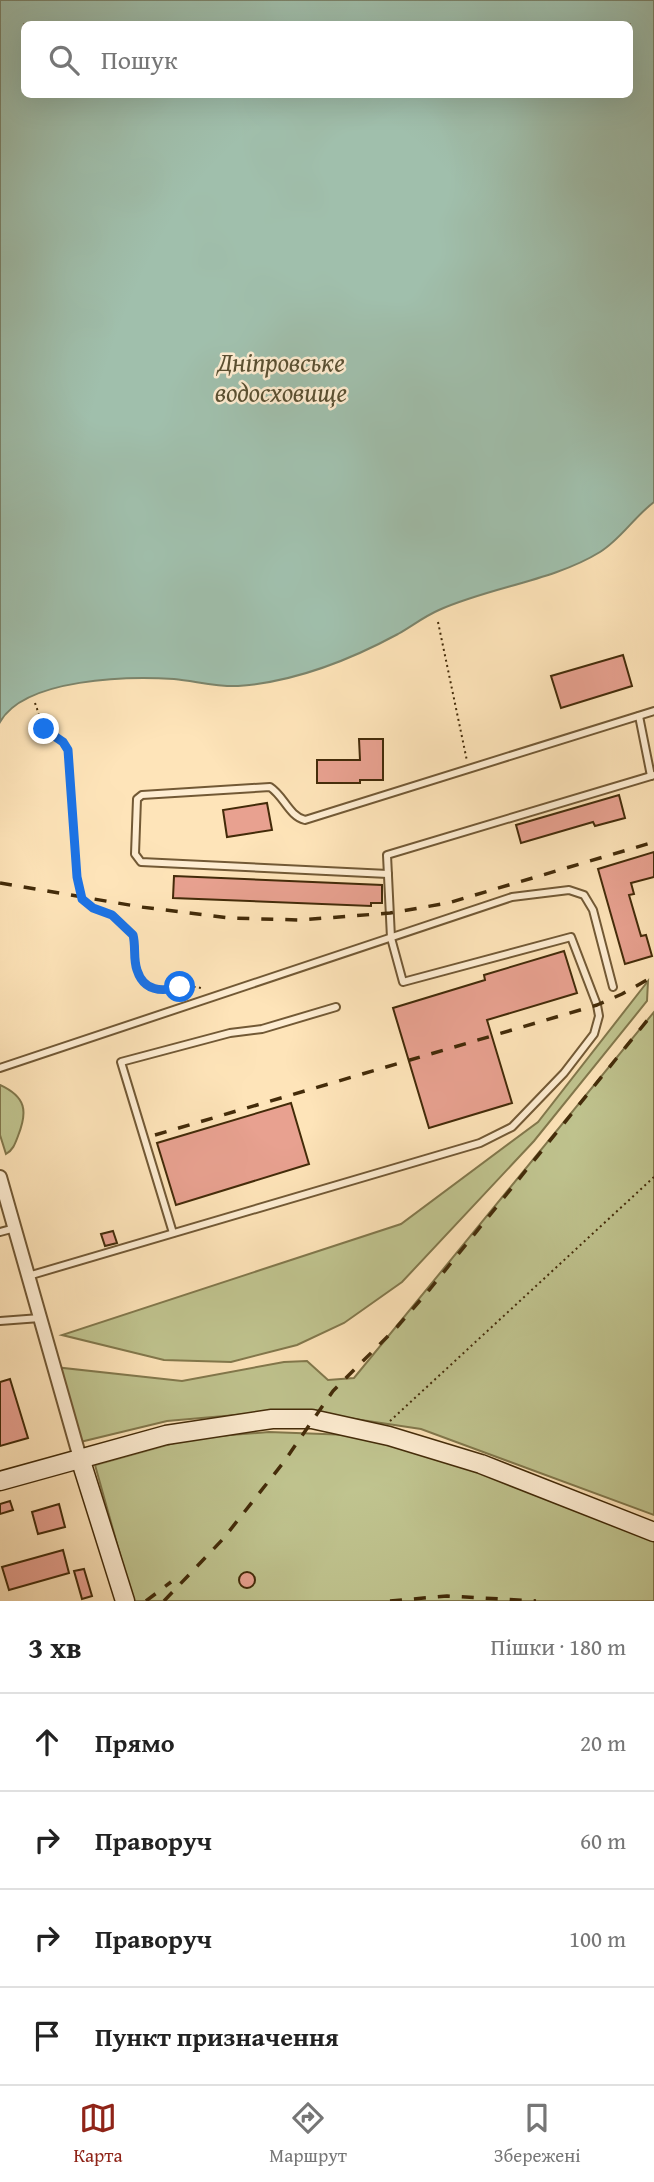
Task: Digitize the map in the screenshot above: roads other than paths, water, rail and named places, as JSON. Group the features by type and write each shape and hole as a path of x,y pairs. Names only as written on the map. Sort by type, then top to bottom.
{"street":[{"path":"0,1177 80,1458 125,1601"},
{"path":"0,1481 166,1435 272,1419 312,1419 377,1433 481,1464 654,1532"}],"lane":[{"path":"388,874 141,862 135,854 137,799 142,795 270,787 299,819 305,820 654,711"},
{"path":"28,1276 480,1143 512,1127 565,1073 594,1034 600,1016 571,937 403,982 391,938 387,855 652,775 639,716"},
{"path":"0,1068 512,897 569,890 584,895 593,910 614,987"},
{"path":"173,1233 121,1062 230,1033 262,1030 336,1007"},
{"path":"0,1232 15,1228"},
{"path":"0,1321 40,1318"}],"water":[{"name":"Дніпровське водосховище","path":"0,0 654,0 654,502 608,547 582,562 439,610 379,644 321,669 280,680 238,686 155,678 80,683 31,696 13,707 0,722"}],"railway":[{"path":"0,883 141,907 230,918 300,920 390,913 448,903 654,842"},
{"path":"155,1135 597,1005 654,976"},
{"path":"164,1601 223,1539 283,1463 333,1391 397,1327 430,1289 654,1012"},
{"path":"146,1601 171,1582"},
{"path":"390,1601 447,1596 536,1601"}]}
